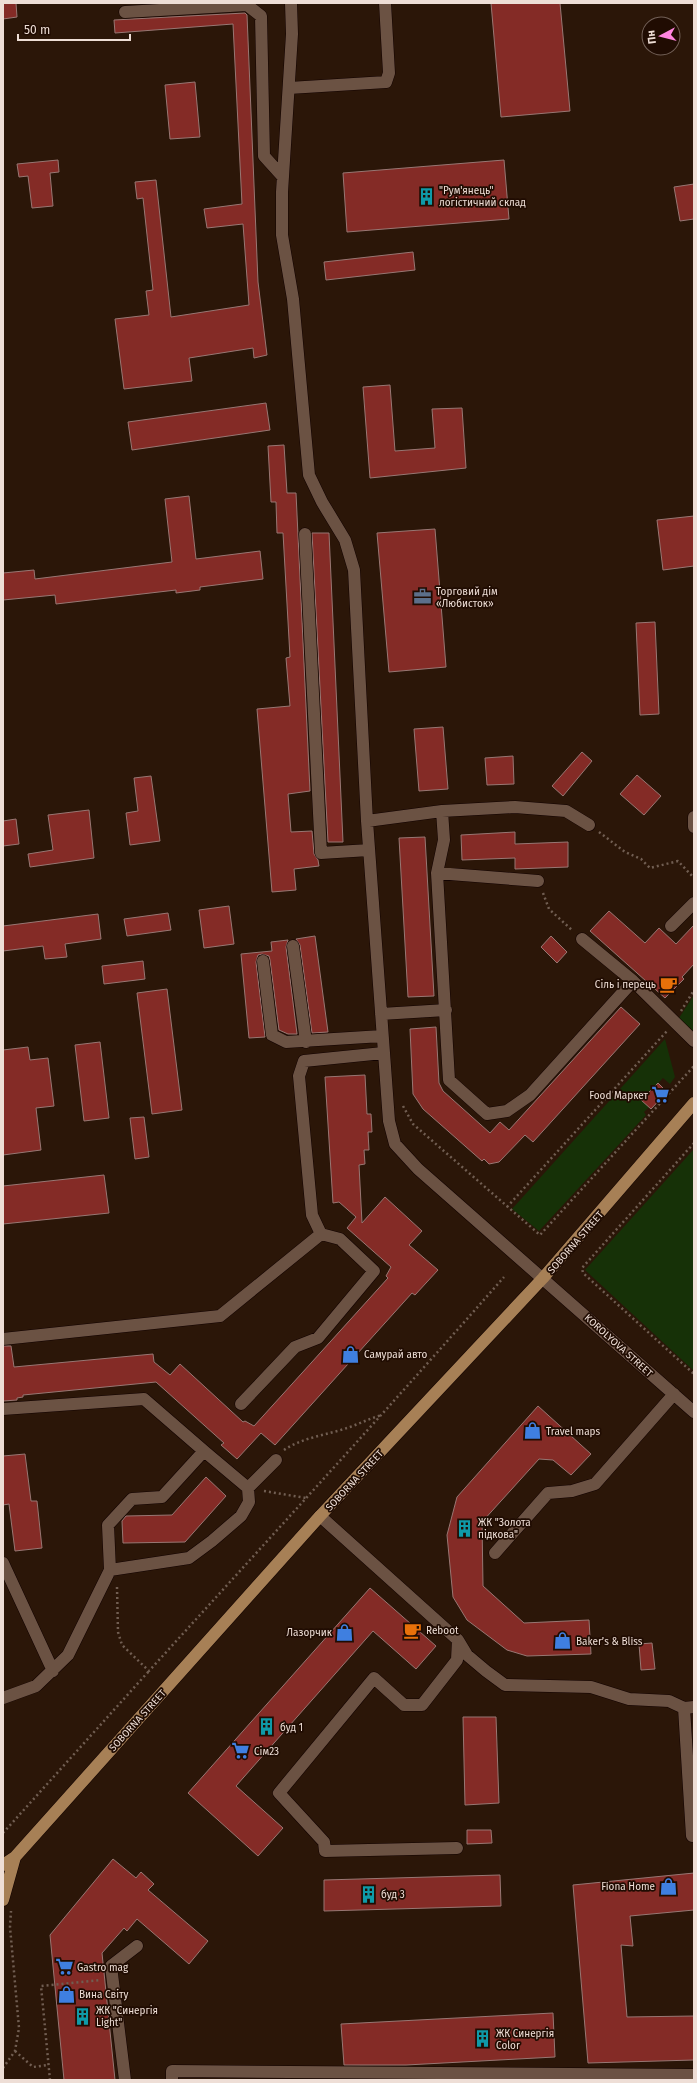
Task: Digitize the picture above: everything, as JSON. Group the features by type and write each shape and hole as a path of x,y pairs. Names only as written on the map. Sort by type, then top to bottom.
{"main road":[{"name":"SOBORNA STREET","path":"3,1865 15,1857 320,1516 543,1278 694,1104"},
{"name":"SOBORNA STREET","path":"8,1903 15,1857"}],"street":[{"name":"KOROLYOVA STREET","path":"291,3 292,34 283,177 282,235 293,299 309,475 322,502 345,540 354,570 369,850 383,1053 389,1121 395,1144 418,1169 694,1412"},
{"path":"289,88 386,82 389,73 385,3"},
{"path":"126,12 248,5 261,16 264,156 283,177"},
{"path":"305,534 321,853 369,850"},
{"path":"368,821 442,811 515,807 566,811 589,825"},
{"path":"442,811 444,840 438,873 449,1080 487,1114 507,1111 530,1095 633,981"},
{"path":"694,817 694,827"},
{"path":"438,873 538,881"},
{"path":"671,926 694,903"},
{"path":"582,939 633,981 694,1041"},
{"path":"293,946 306,1042"},
{"path":"263,961 272,1035 286,1042 306,1042 382,1036"},
{"path":"381,1014 446,1010"},
{"path":"320,1234 312,1215 299,1076 304,1061 383,1053"},
{"path":"3,1339 220,1316 320,1234"},
{"path":"241,1404 295,1347 318,1338 374,1271 340,1239 320,1234"},
{"path":"495,1553 548,1493 572,1490 595,1484 674,1394"},
{"path":"3,1409 144,1399 248,1488 249,1502 241,1516 212,1541 189,1558 110,1570"},
{"path":"3,1698 36,1686 53,1672 68,1655 110,1570 108,1525 132,1499 162,1497 204,1451"},
{"path":"248,1488 276,1460"},
{"path":"320,1516 458,1640 467,1655 506,1685 591,1687 629,1699 669,1701 689,1707 692,1836 694,1836"},
{"path":"3,1563 53,1672"},
{"path":"457,1848 325,1851 324,1842 279,1793 374,1678 404,1705 422,1705 457,1660 458,1640"},
{"path":"125,2080 111,1966 137,1946"},
{"path":"172,2080 172,2071 648,2077 694,2075"}],"path":[{"path":"589,825 625,852 641,859 650,868 678,861 694,878"},
{"path":"538,881 549,909 582,939"},
{"path":"507,1207 668,1030 694,990"},
{"path":"402,1102 413,1124 540,1235 694,1066"},
{"path":"694,1144 582,1268 583,1273 694,1374"},
{"path":"3,1833 340,1459 383,1415 504,1277"},
{"path":"276,1460 284,1449 302,1441 351,1427 369,1418 383,1415"},
{"path":"248,1488 306,1498"},
{"path":"110,1570 117,1581 118,1632 122,1645 149,1671"},
{"path":"3,2068 15,2051 19,2028 8,1903"},
{"path":"50,2080 41,1986 113,1979"},
{"path":"15,2051 33,2067 48,2065"}],"green space":[{"path":"694,995 694,1032 679,1018"},
{"path":"665,1039 675,1077 670,1084 663,1078 642,1100 649,1107 644,1112 646,1115 539,1231 512,1209"},
{"path":"694,1149 694,1371 585,1270"}],"building":[{"path":"3,3 16,3 17,17 3,19"},
{"path":"491,3 560,3 570,111 501,117"},
{"path":"245,13 247,15 258,282 267,355 254,358 253,348 189,358 192,381 124,389 115,319 149,315 146,291 153,290 143,198 137,199 135,182 156,180 171,317 249,305 243,224 207,228 204,209 242,204 233,24 115,33 114,20"},
{"path":"195,82 200,137 170,139 165,85"},
{"path":"58,160 59,172 50,173 53,206 32,208 28,176 19,177 17,164"},
{"name":"\"Рум'янець\" логістичний склад","path":"504,160 509,219 347,232 343,173"},
{"path":"694,184 694,219 680,221 674,187"},
{"path":"413,252 415,270 326,280 324,262"},
{"path":"390,385 395,451 435,448 432,409 462,408 466,468 370,478 363,387"},
{"path":"266,403 270,430 132,450 128,422"},
{"path":"284,445 287,493 296,493 310,791 288,794 291,832 312,831 314,854 318,860 319,866 294,869 296,890 272,892 257,709 290,706 286,658 290,657 283,533 277,533 276,502 271,502 268,446"},
{"path":"189,496 196,559 260,551 263,579 200,587 200,590 176,593 176,590 56,604 55,595 3,600 3,573 34,570 35,579 172,562 165,499"},
{"path":"694,516 694,566 663,570 657,520"},
{"path":"435,529 446,667 389,672 377,533"},
{"path":"312,533 329,533 343,842 328,842"},
{"path":"655,622 659,714 640,715 636,623"},
{"path":"443,727 448,789 419,791 414,729"},
{"path":"582,752 592,761 563,796 552,786"},
{"path":"513,756 514,784 487,785 485,758"},
{"path":"637,775 661,796 644,815 620,794"},
{"path":"151,776 160,841 130,845 126,813 138,811 134,778"},
{"path":"89,810 94,858 30,867 28,854 53,850 48,815"},
{"path":"16,819 19,844 3,846 3,821"},
{"path":"515,832 515,844 568,842 568,867 515,869 515,858 462,860 461,835"},
{"path":"425,837 434,996 408,997 399,838"},
{"path":"229,906 234,944 204,948 199,910"},
{"path":"609,911 645,943 659,928 676,944 694,925 694,964 682,977 684,979 665,998 590,931"},
{"path":"168,913 171,930 127,936 124,919"},
{"path":"98,914 101,939 65,944 67,957 45,959 43,946 3,951 3,926"},
{"path":"315,936 328,1032 312,1033 300,945 296,939"},
{"path":"551,936 567,952 557,963 541,947"},
{"path":"288,940 286,947 297,1034 288,1034 279,1030 270,960 269,956 262,954 258,955 256,962 265,1037 249,1038 241,954 272,951 271,942"},
{"path":"143,961 145,979 104,984 102,966"},
{"path":"167,989 182,1110 152,1114 137,993"},
{"path":"621,1007 640,1024 533,1142 525,1135 499,1162 489,1164 484,1159 482,1161 423,1109 413,1094 410,1029 436,1027 439,1083 443,1091 490,1133 500,1122 509,1130"},
{"path":"100,1042 109,1118 84,1121 75,1045"},
{"path":"28,1047 30,1060 48,1058 54,1106 36,1108 41,1150 3,1155 3,1050"},
{"path":"365,1075 367,1114 371,1114 372,1132 368,1132 369,1150 364,1150 365,1164 359,1165 362,1223 385,1197 422,1231 409,1245 438,1270 415,1295 412,1293 275,1445 261,1433 237,1459 221,1445 224,1443 156,1382 23,1395 23,1397 17,1398 17,1400 3,1401 3,1346 11,1346 14,1367 153,1354 154,1362 170,1375 180,1364 243,1422 245,1421 254,1426 388,1278 386,1276 391,1267 347,1228 356,1217 339,1202 333,1203 325,1077"},
{"path":"658,1083 667,1092 651,1109 641,1100"},
{"path":"144,1117 149,1157 135,1159 130,1118"},
{"path":"104,1175 109,1213 3,1224 3,1186"},
{"name":"ЖК \"Золота підкова\"","path":"538,1406 591,1454 571,1475 553,1460 539,1459 482,1522 483,1586 524,1623 589,1620 591,1654 527,1656 507,1650 467,1620 453,1597 447,1535 457,1497"},
{"path":"25,1454 31,1501 37,1501 42,1548 15,1551 9,1504 3,1505 3,1456"},
{"path":"206,1477 226,1496 185,1542 123,1543 122,1521 126,1516 172,1515"},
{"name":"буд 1","path":"370,1588 436,1646 416,1669 373,1631 236,1786 283,1828 258,1856 188,1793"},
{"path":"652,1643 655,1669 641,1670 639,1644"},
{"path":"463,1717 496,1717 499,1803 465,1805"},
{"path":"467,1830 491,1830 492,1843 467,1844"},
{"path":"113,1859 136,1878 141,1872 154,1884 148,1890 208,1941 189,1964 137,1919 127,1931 124,1928 102,1953 115,2080 64,2080 50,1935"},
{"path":"694,1873 694,1910 630,1916 633,1946 621,1945 627,2017 694,2016 694,2060 588,2063 573,1885"},
{"path":"500,1875 501,1906 324,1911 324,1880"},
{"name":"ЖК Синергія Color","path":"553,2013 555,2057 406,2065 344,2065 341,2024"}],"place":[{"name":"\"Рум'янець\" логістичний склад","path":"426,196"},
{"name":"Торговий дім «Любисток»","path":"423,597"},
{"name":"Сіль і перець","path":"669,984"},
{"name":"Food Маркет","path":"661,1095"},
{"name":"Самурай авто","path":"351,1354"},
{"name":"Travel maps","path":"533,1431"},
{"name":"ЖК \"Золота підкова\"","path":"465,1528"},
{"name":"Reboot","path":"413,1630"},
{"name":"Лазорчик","path":"345,1632"},
{"name":"Bakerʼs & Bliss","path":"563,1641"},
{"name":"буд 1","path":"267,1727"},
{"name":"Сім23","path":"241,1751"},
{"name":"Fiona Home","path":"668,1886"},
{"name":"буд 3","path":"368,1894"},
{"name":"Gastro mag","path":"64,1967"},
{"name":"Вина Світу","path":"66,1994"},
{"name":"ЖК \"Синергія Light\"","path":"83,2016"},
{"name":"ЖК Синергія Color","path":"483,2039"}]}
